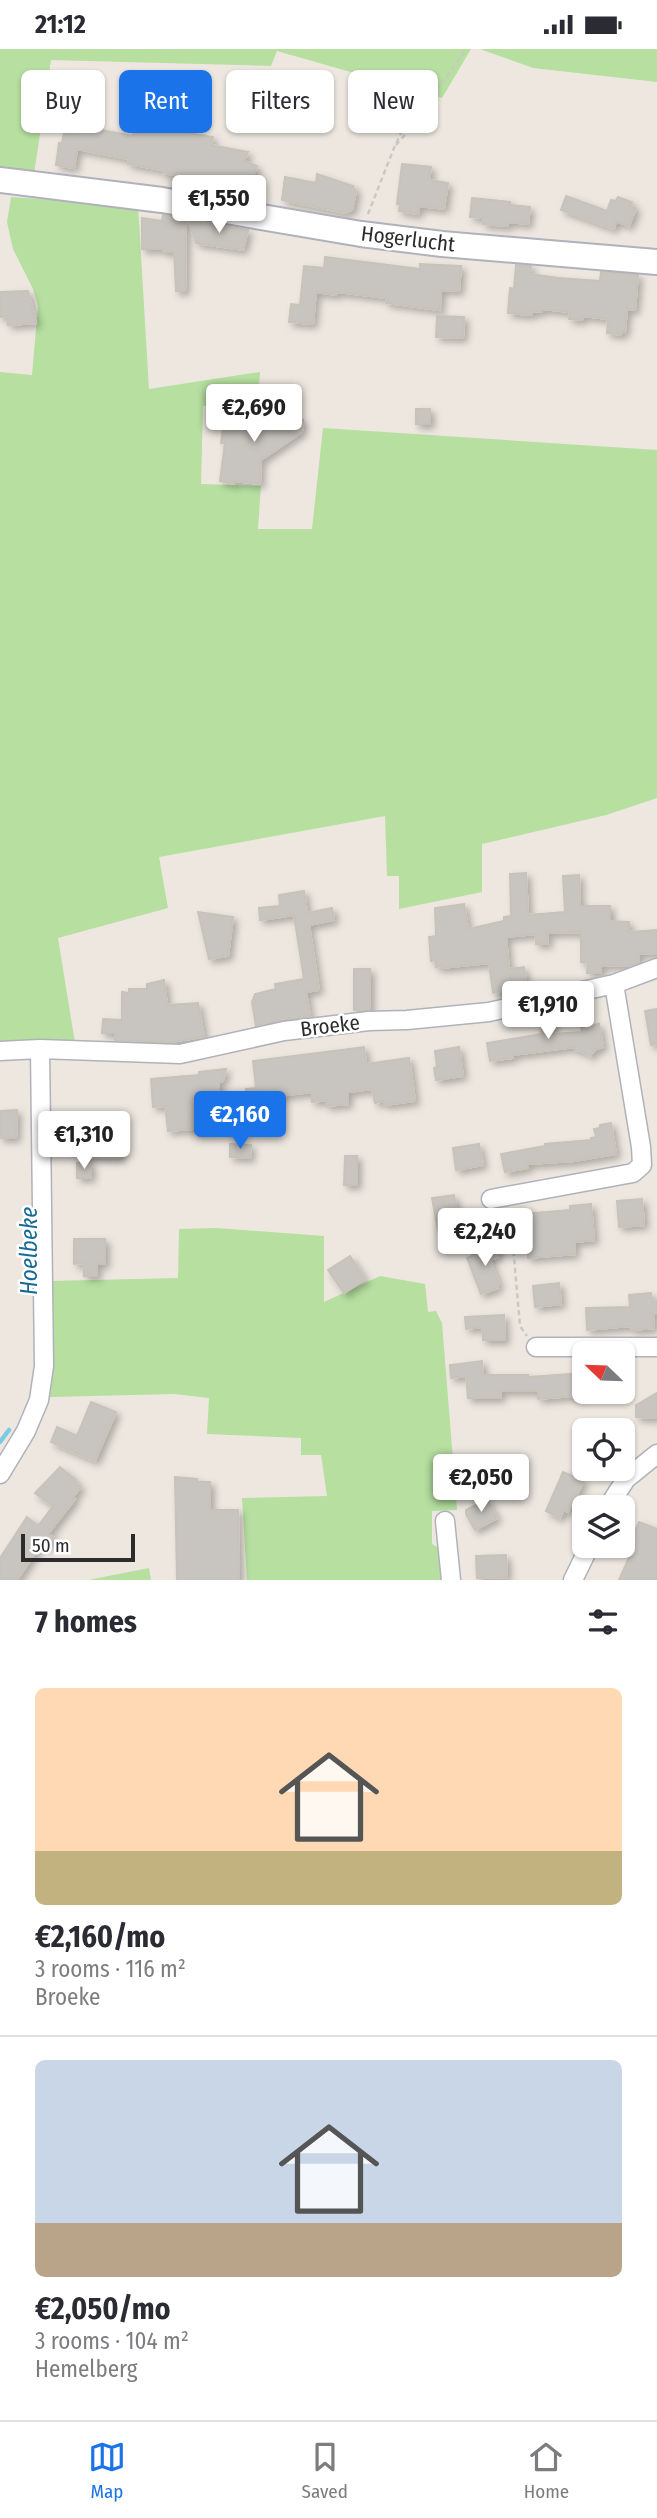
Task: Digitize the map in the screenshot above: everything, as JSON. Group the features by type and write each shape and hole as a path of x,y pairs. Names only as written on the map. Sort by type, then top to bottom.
{"street":[{"name":"Hogerlucht","path":"0,180 89,189 361,234 657,262"},
{"name":"Broeke","path":"0,1051 40,1049 180,1054 284,1031 369,1021 489,1012 614,984 657,968"},
{"path":"491,1199 633,1173 642,1165 614,984"},
{"path":"0,1473 26,1431 39,1400 44,1366 40,1049"},
{"path":"536,1347 657,1347"},
{"path":"616,1495 626,1479 657,1454"},
{"path":"445,1521 451,1580"},
{"path":"573,1580 584,1558"}],"path":[{"path":"394,148 466,49"},
{"path":"361,234 401,133"},
{"path":"511,1222 520,1327"}],"green space":[{"path":"0,49 471,49 442,98 438,97 438,70 348,71 277,51 271,66 51,60 50,70 21,70 21,133 40,133 34,174 0,168"},
{"path":"480,49 657,49 657,82 533,68"},
{"path":"11,197 138,206 149,389 260,372 258,403 203,406 201,484 261,486 258,529 312,529 323,428 657,450 657,798 606,815 482,844 482,892 399,909 399,876 387,876 385,816 159,857 168,908 58,938 75,1043 0,1045 0,372 32,375 38,306 33,289 13,249 7,222"},
{"path":"216,1228 324,1236 324,1302 380,1276 425,1284 428,1312 436,1311 442,1323 457,1510 432,1511 432,1544 444,1551 444,1580 247,1580 242,1498 327,1496 321,1455 301,1455 301,1438 207,1434 209,1398 174,1394 50,1397 50,1281 178,1278 179,1229"},
{"path":"149,1568 151,1580 88,1580"}],"building":[{"path":"105,131 133,136 134,133 189,133 213,137 211,145 248,152 244,161 257,166 244,199 211,189 212,181 162,173 162,170 128,164 129,159 77,149 74,168 56,165 59,143 62,143 64,133 105,133"},
{"path":"402,164 431,167 429,180 448,183 444,209 419,206 418,214 399,211 400,204 397,204"},
{"path":"317,174 353,186 356,192 352,210 345,213 282,200 285,177 316,183"},
{"path":"566,196 607,211 611,200 616,201 618,197 632,202 630,206 636,208 629,226 616,221 614,229 561,210"},
{"path":"472,198 530,207 528,224 483,224 484,218 470,217"},
{"path":"163,215 186,219 185,291 176,291 174,252 142,249 142,218 162,221"},
{"path":"189,220 248,230 243,250 196,243"},
{"path":"325,257 420,269 420,264 461,266 459,291 441,290 440,310 386,303 387,298 316,292 313,324 289,322 291,304 300,305 304,266 324,268"},
{"path":"516,265 531,266 530,274 559,278 600,281 601,272 638,275 635,310 627,309 625,332 622,331 621,335 607,333 608,319 583,316 582,320 569,319 570,312 542,309 542,312 532,311 532,315 508,313 510,288 514,289"},
{"path":"28,291 36,323 8,325 8,316 0,317 0,292"},
{"path":"437,316 464,317 463,338 436,337"},
{"path":"416,409 430,409 430,424 416,424"},
{"path":"238,411 303,420 302,432 261,460 260,484 220,481 225,443 221,443 223,428 236,428"},
{"path":"526,873 528,915 565,912 563,876 579,875 580,906 610,906 610,921 629,922 629,932 657,930 657,954 639,953 638,963 629,966 601,965 601,973 587,973 588,962 581,962 581,932 547,933 548,944 536,944 535,934 506,937 509,969 524,967 526,981 515,982 516,990 493,993 489,963 436,967 436,960 431,961 429,937 436,936 435,908 464,904 468,929 504,921 504,917 511,916 510,874"},
{"path":"304,891 307,913 332,908 334,920 309,925 319,990 306,992 310,1016 256,1026 252,1002 255,994 276,989 275,984 304,979 294,915 260,920 259,908 280,906 279,895"},
{"path":"198,912 233,917 228,956 209,959"},
{"path":"354,969 370,969 370,1010 354,1010"},
{"path":"164,980 167,1005 198,1003 204,1037 170,1042 115,1040 115,1033 102,1033 103,1019 122,1020 122,992 129,993 129,989 147,989 147,984"},
{"path":"657,1009 657,1044 651,1045 645,1011"},
{"path":"550,1010 553,1034 582,1032 581,1027 599,1024 603,1047 596,1049 590,1056 580,1050 575,1051 575,1047 512,1055 513,1058 490,1061 487,1043 542,1034 541,1012"},
{"path":"364,1047 366,1064 409,1058 415,1101 385,1105 384,1101 375,1103 372,1089 348,1092 348,1104 326,1106 326,1100 312,1102 312,1092 270,1097 270,1103 248,1106 246,1089 256,1088 253,1061"},
{"path":"459,1047 463,1076 436,1080 435,1051"},
{"path":"226,1069 223,1081 219,1082 219,1090 216,1090 217,1106 208,1107 209,1118 203,1119 204,1128 168,1131 165,1106 153,1107 151,1079 199,1075 199,1072"},
{"path":"17,1110 16,1138 0,1138 0,1111"},
{"path":"611,1123 616,1154 574,1161 528,1164 528,1168 505,1172 501,1154 545,1144 591,1140 596,1137 594,1129"},
{"path":"120,1140 120,1158 81,1157 80,1141"},
{"path":"230,1144 251,1145 250,1158 230,1157"},
{"path":"479,1144 483,1165 456,1170 453,1148"},
{"path":"345,1156 357,1156 357,1185 344,1185"},
{"path":"77,1163 91,1163 91,1178 77,1178"},
{"path":"454,1195 459,1226 438,1230 432,1198"},
{"path":"642,1199 644,1225 619,1227 617,1201"},
{"path":"591,1204 594,1240 574,1242 575,1254 528,1258 524,1214 570,1210 570,1206"},
{"path":"74,1239 105,1239 105,1264 97,1264 97,1276 84,1276 83,1263 74,1264"},
{"path":"498,1242 498,1257 490,1260 498,1288 481,1294 467,1258 472,1256 471,1252"},
{"path":"350,1256 365,1279 344,1293 328,1270"},
{"path":"559,1283 561,1304 535,1307 533,1286"},
{"path":"651,1293 652,1302 657,1301 657,1314 653,1314 654,1328 632,1330 631,1326 587,1330 586,1308 630,1307 629,1295"},
{"path":"504,1315 505,1340 483,1340 482,1327 466,1329 465,1317"},
{"path":"482,1361 483,1375 528,1377 572,1374 572,1396 538,1399 538,1391 500,1391 501,1398 468,1398 466,1376 451,1378 450,1365"},
{"path":"657,1393 657,1418 636,1417 636,1405"},
{"path":"91,1402 116,1412 95,1461 51,1442 57,1427 77,1436"},
{"path":"60,1467 81,1487 73,1497 75,1499 48,1534 53,1537 46,1548 41,1544 17,1580 0,1580 0,1558 27,1517 38,1526 53,1506 35,1493"},
{"path":"563,1472 572,1476 572,1481 584,1481 577,1495 572,1495 572,1504 568,1512 564,1510 560,1518 546,1511"},
{"path":"175,1477 210,1482 210,1510 238,1510 239,1580 177,1580"},
{"path":"487,1499 497,1518 475,1530 466,1510"},
{"path":"639,1522 657,1529 657,1580 619,1580 629,1558 635,1558 635,1531"},
{"path":"506,1555 507,1577 477,1578 476,1556"}],"waterway":[{"name":"Hoelbeke","path":"0,1442 9,1430"}]}
